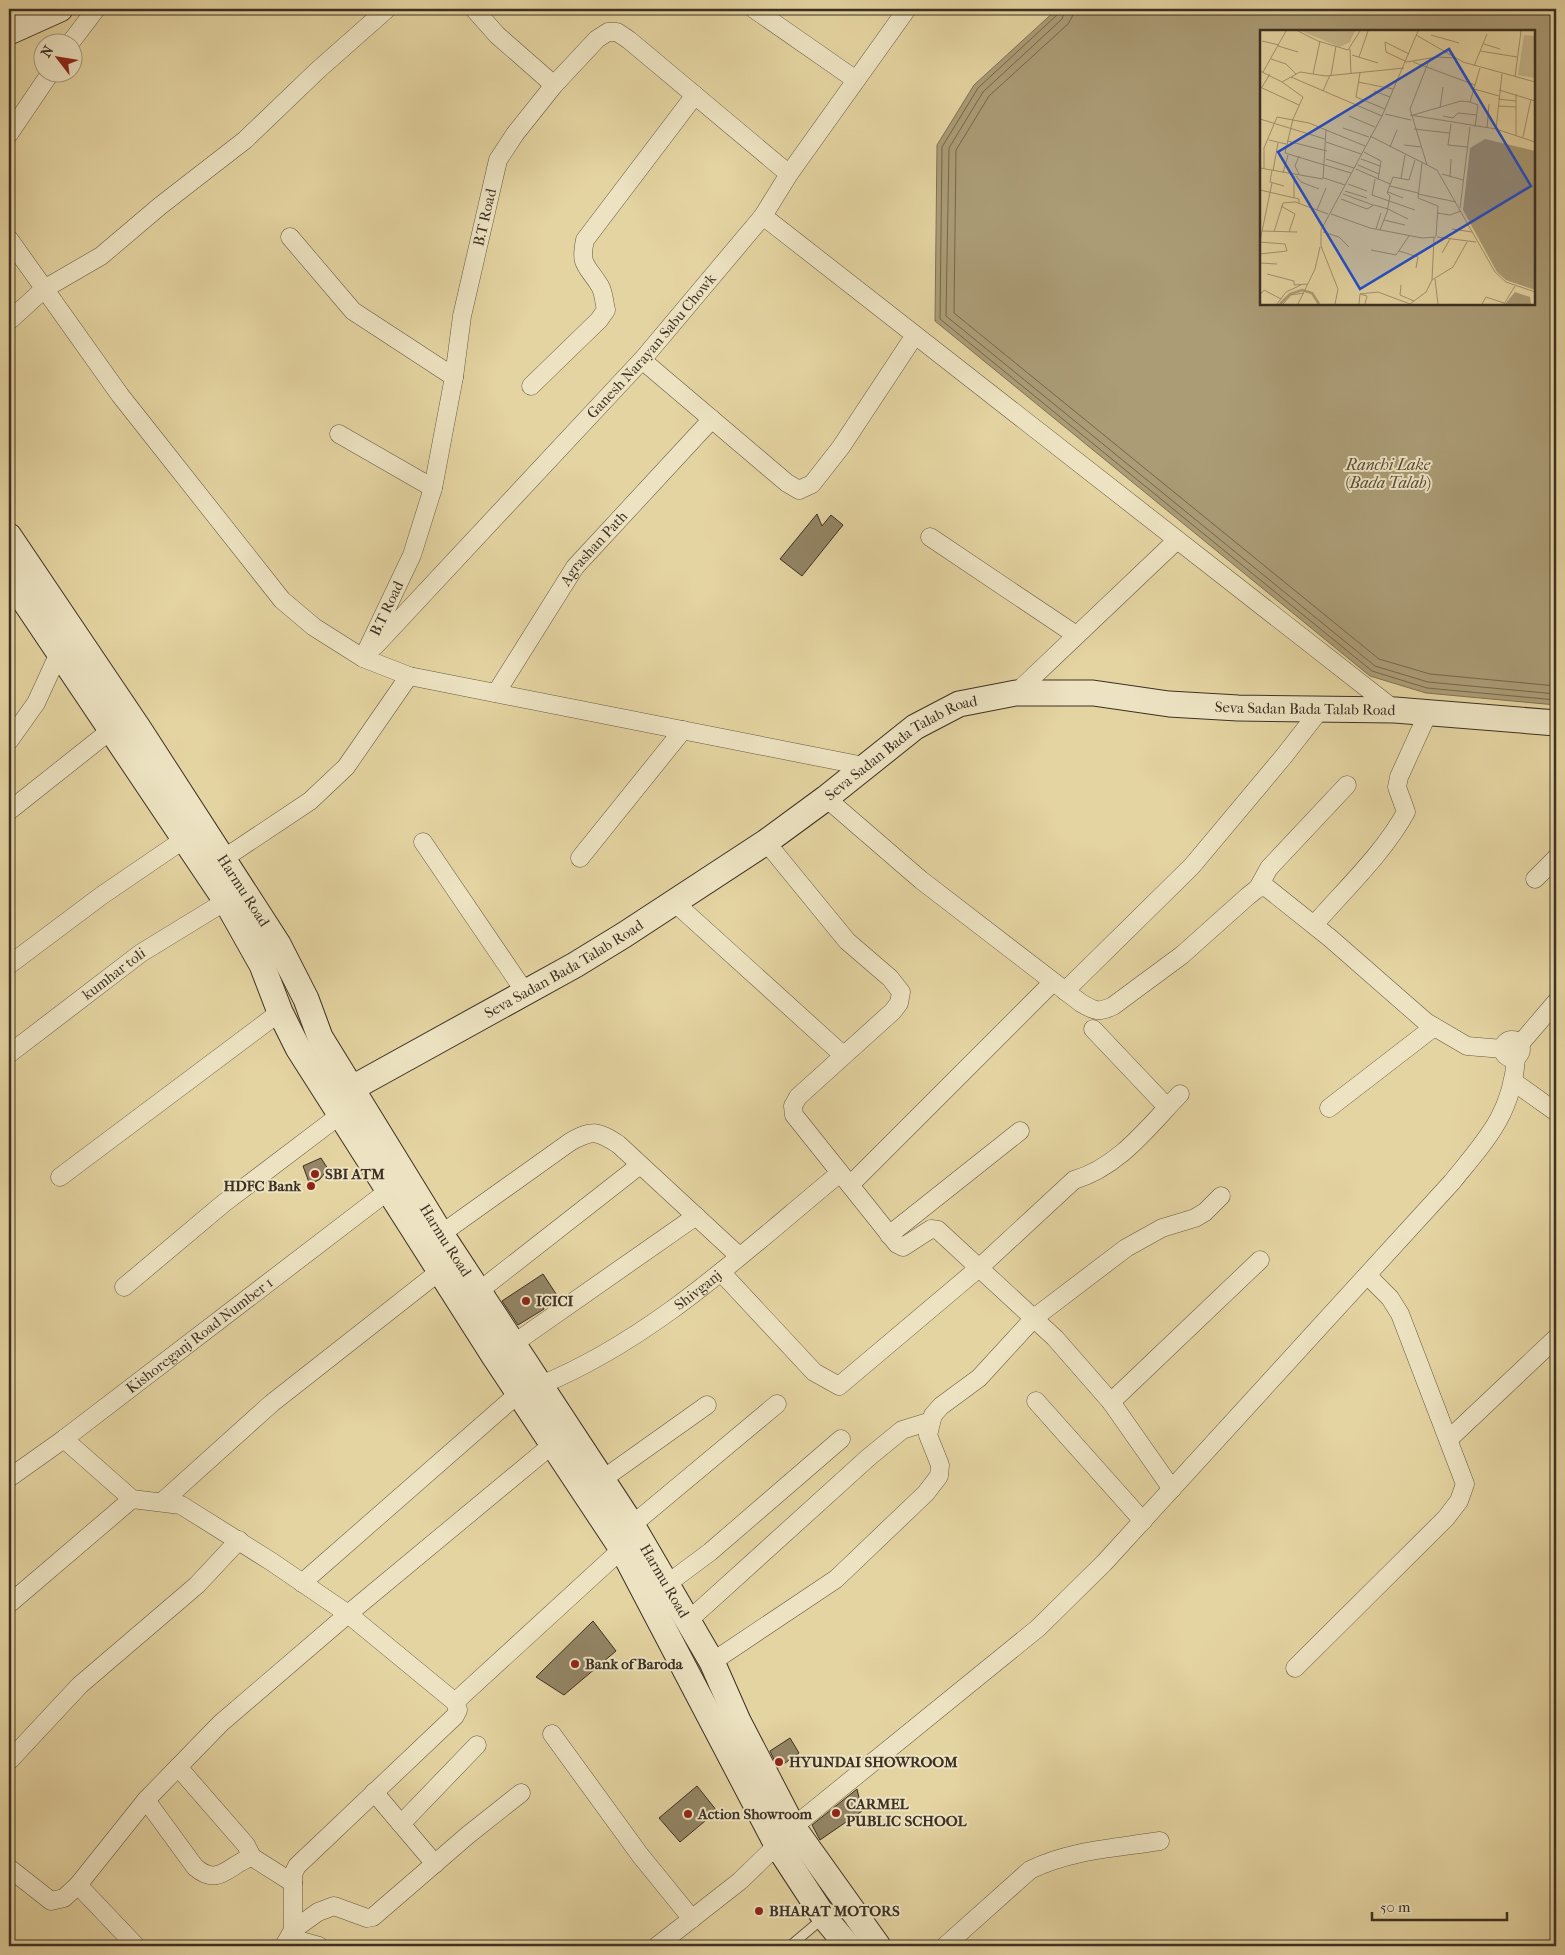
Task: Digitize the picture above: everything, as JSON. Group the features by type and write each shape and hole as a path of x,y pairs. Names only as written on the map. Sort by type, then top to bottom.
{"main road":[{"path":"9,32 60,9"},
{"name":"Harmu Road","path":"9,536 139,729 278,944 306,999 320,1037 441,1234 513,1344 553,1444 622,1550 785,1836 878,1946"},
{"name":"Harmu Road","path":"9,580 226,901 262,965 280,1012 298,1048 440,1271 530,1389 603,1479 632,1525 712,1662 785,1836 824,1917 848,1946"},
{"name":"Seva Sadan Bada Talab Road","path":"336,1108 352,1087 575,965 674,902 766,842 826,798 915,727 959,704 1016,693 1094,693 1179,705 1320,710 1395,710 1556,723"}],"street":[{"path":"79,32 96,9"},
{"path":"9,321 44,290 101,256 160,206 246,140 318,70 387,9"},
{"path":"474,9 497,35 554,85"},
{"path":"754,9 856,80"},
{"name":"Ganesh Narayan Sabu Chowk","path":"363,658 642,360 763,216 789,174 907,9"},
{"name":"B.T Road","path":"363,658 412,555 433,488 454,377 462,316 498,160 515,134 554,85 597,39 608,32 617,32 630,40 789,174"},
{"path":"9,134 44,82"},
{"path":"531,386 599,320 606,310 601,287 583,264 582,253 585,240 695,95"},
{"path":"763,216 1395,710"},
{"path":"290,237 353,311 454,377"},
{"path":"9,240 120,395 282,600 314,627 363,658 409,676 864,766"},
{"path":"642,360 787,483 798,490 812,484 840,447 914,335"},
{"name":"Agrashan Path","path":"496,693 575,566 712,420"},
{"path":"339,434 433,488"},
{"path":"930,537 1076,635"},
{"path":"1016,693 1177,540"},
{"path":"9,741 36,703 59,653"},
{"path":"223,859 310,802 346,767 409,676"},
{"name":"Shivganj","path":"302,1583 530,1389 599,1358 676,1308 739,1256 845,1179 1192,866 1320,710"},
{"path":"1314,925 1384,846 1406,812 1397,787 1399,777 1428,713"},
{"path":"9,811 111,730"},
{"path":"580,858 683,730"},
{"path":"826,798 920,880 1059,987 1092,1009 1101,1011 1113,1006 1182,955 1258,888 1269,868 1347,785"},
{"path":"9,965 102,896 183,840"},
{"path":"423,842 526,992"},
{"path":"766,842 847,941 890,978 900,992 899,1003 893,1011 807,1087 794,1106 794,1115 889,1235 903,1247 931,1229 938,1230 1055,1338 1111,1402 1172,1489"},
{"path":"1535,879 1556,858"},
{"path":"1258,888 1266,887 1277,894 1434,1027 1467,1046 1513,1050"},
{"name":"kumhar toli","path":"9,1054 141,954 226,901"},
{"path":"674,902 843,1056"},
{"path":"657,1946 740,1881 785,1836 1038,1628 1104,1563 1368,1276 1480,1147 1500,1118 1514,1082 1513,1050 1556,1002"},
{"path":"60,1178 280,1012"},
{"path":"1329,1108 1434,1027"},
{"path":"1093,1030 1168,1107"},
{"path":"1514,1082 1556,1112"},
{"path":"721,1272 814,1372 839,1386 980,1267 1070,1183 1103,1168 1131,1145 1180,1094"},
{"path":"124,1287 336,1108"},
{"path":"889,1235 1020,1131"},
{"path":"441,1234 570,1142 590,1132 600,1133 618,1144 739,1256"},
{"path":"479,1291 640,1165"},
{"name":"Kishoreganj Road Number 1","path":"9,1478 64,1439 388,1191"},
{"path":"712,1662 836,1578 926,1494 939,1476 940,1465 928,1436 931,1421 941,1406 979,1378 1034,1318 1126,1248 1162,1228 1182,1223 1205,1212 1221,1196"},
{"path":"513,1344 696,1216"},
{"path":"1111,1402 1260,1260"},
{"path":"162,1502 272,1403 440,1271"},
{"path":"1295,1668 1446,1518 1460,1501 1465,1484 1449,1439 1425,1385 1400,1314 1390,1298 1368,1276"},
{"path":"1449,1439 1556,1338"},
{"path":"1036,1401 1143,1521"},
{"path":"632,1525 777,1404"},
{"path":"603,1479 707,1405"},
{"path":"689,1620 869,1456 902,1430 931,1421"},
{"path":"64,1439 132,1499 181,1505 239,1540 348,1614 455,1702 458,1710 455,1716 298,1866 293,1874 289,1938"},
{"path":"667,1584 710,1552 841,1439"},
{"path":"9,1868 51,1901 64,1898 78,1885 146,1800 220,1723 553,1444"},
{"path":"9,1604 132,1499"},
{"path":"9,1761 80,1685 190,1592 239,1540"},
{"path":"455,1702 622,1550"},
{"path":"552,1734 640,1855 692,1919"},
{"path":"401,1824 476,1745"},
{"path":"178,1767 246,1845 252,1857 293,1883"},
{"path":"374,1792 435,1864"},
{"path":"289,1938 318,1912 334,1906 360,1916 373,1917 521,1793"},
{"path":"146,1800 195,1868 205,1876 214,1876 252,1857"},
{"path":"945,1946 1030,1870 1042,1864 1065,1856 1160,1841"},
{"path":"78,1885 136,1946"},
{"path":"289,1938 319,1946"}],"lane":[{"path":"790,1946 824,1917"}],"water":[{"name":"Ranchi Lake (Bada Talab)","path":"1057,9 1556,9 1556,705 1426,693 1370,676 935,321 937,145 974,85"}],"building":[{"path":"817,514 822,526 831,515 843,525 802,576 780,559"},
{"name":"SBI ATM","path":"321,1158 328,1169 320,1179 310,1185 303,1166"},
{"name":"ICICI","path":"543,1274 558,1297 542,1305 544,1309 518,1325 502,1301"},
{"name":"Bank of Baroda","path":"593,1621 616,1651 564,1695 536,1677"},
{"name":"HYUNDAI SHOWROOM","path":"790,1738 799,1753 778,1768 770,1751"},
{"name":"Action Showroom","path":"697,1786 717,1811 680,1842 659,1818"},
{"name":"CARMEL PUBLIC SCHOOL","path":"857,1789 862,1811 820,1840 812,1825"}],"place":[{"name":"SBI ATM","path":"315,1174"},
{"name":"HDFC Bank","path":"311,1186"},
{"name":"ICICI","path":"526,1301"},
{"name":"Bank of Baroda","path":"575,1664"},
{"name":"HYUNDAI SHOWROOM","path":"779,1762"},
{"name":"CARMEL PUBLIC SCHOOL","path":"836,1813"},
{"name":"Action Showroom","path":"688,1814"},
{"name":"BHARAT MOTORS","path":"759,1911"}]}
